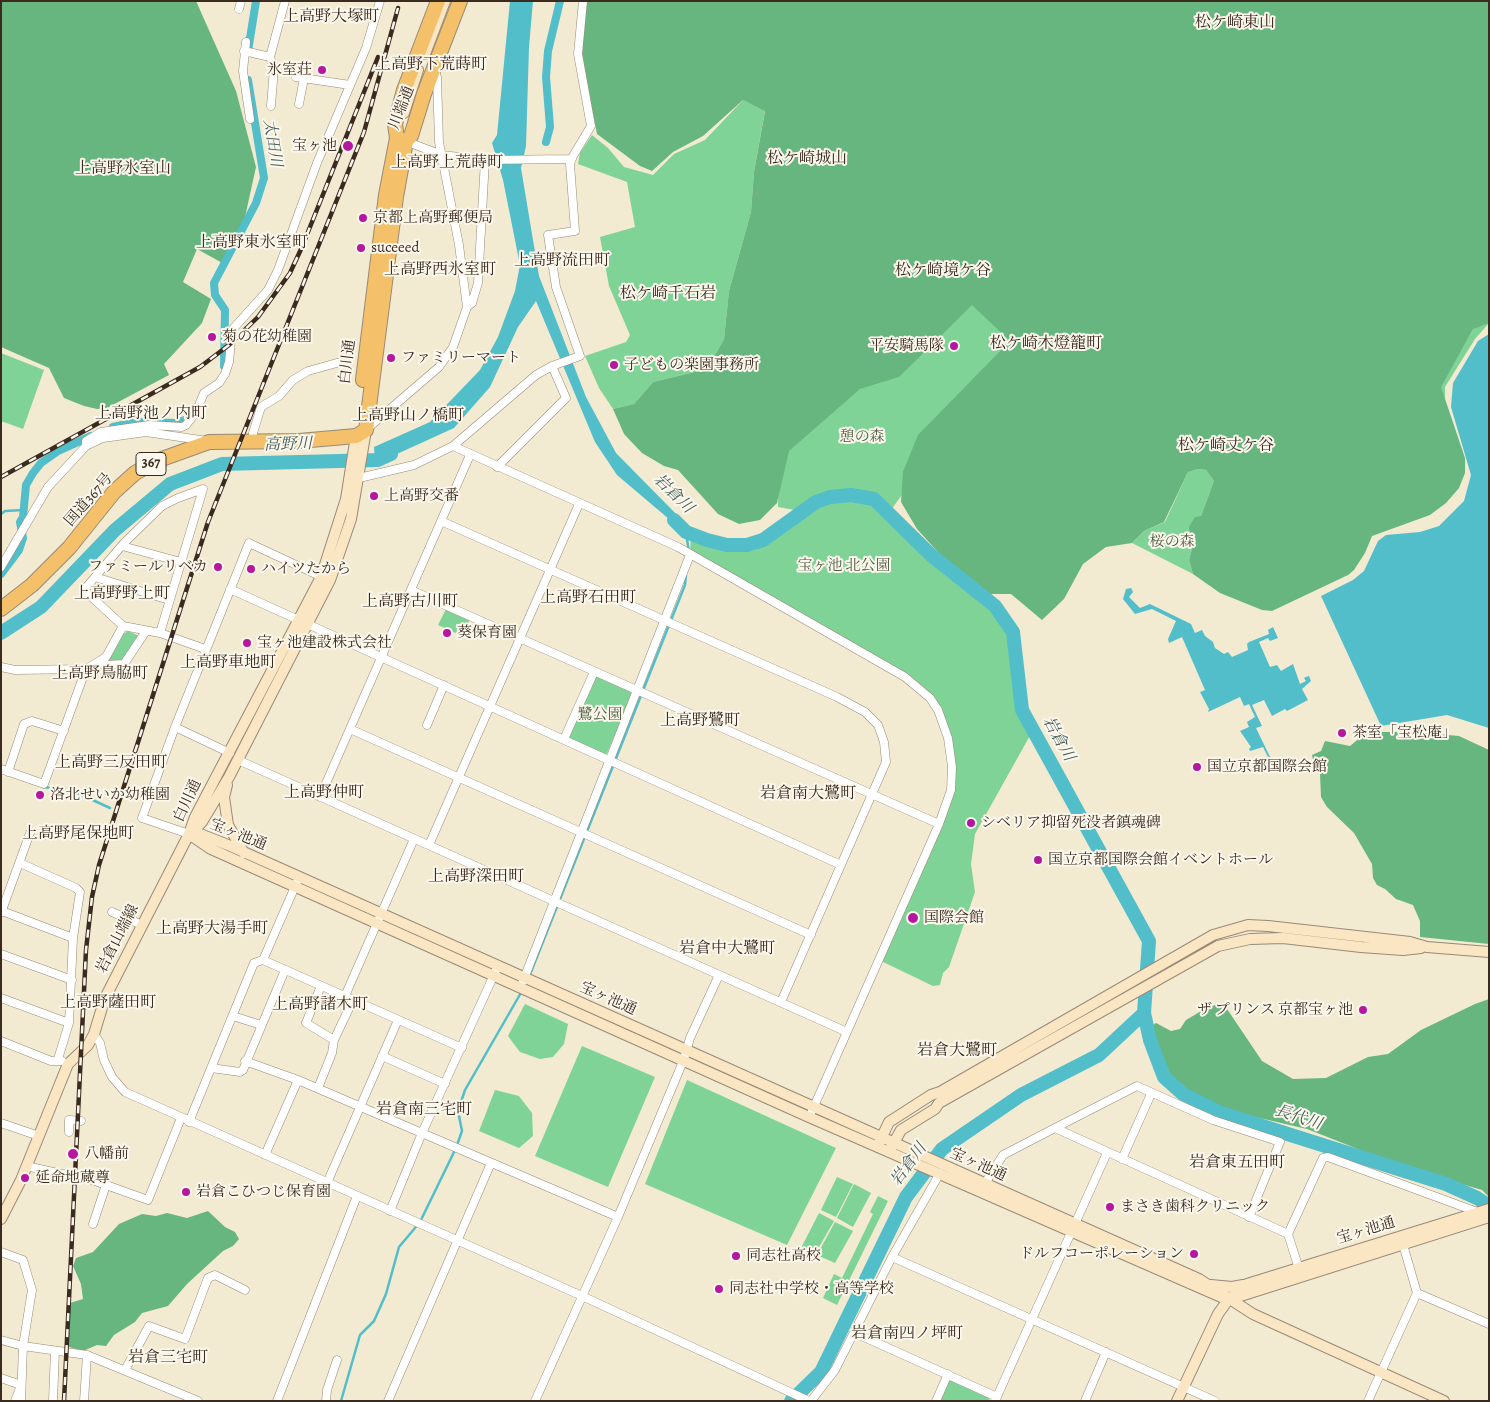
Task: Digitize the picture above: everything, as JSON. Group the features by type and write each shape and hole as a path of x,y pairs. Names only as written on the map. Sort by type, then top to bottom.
{"highway":[{"name":"川端通","path":"438,1 404,90 395,124 402,140 411,136 424,94 460,1"},
{"name":"白川通","path":"361,436 386,195 402,140"},
{"name":"国道367号","path":"1,609 32,586 68,548 114,492 136,473 158,460 209,442 253,440 299,441 361,436"}],"street":[{"path":"271,106 274,68 270,57 285,1"},
{"path":"86,446 86,441 101,432 149,425 182,427 186,425 196,412 204,393 219,383 225,374 229,362 232,330 263,295 278,270 316,163 366,48 380,1"},
{"name":"白川通","path":"402,140 418,70 445,1"},
{"path":"357,473 414,465 453,446 536,375 552,366 580,356 556,287 548,235 576,231 571,159 591,126 578,54 583,1"},
{"name":"白川通","path":"402,140 453,2"},
{"path":"246,42 243,71 250,119"},
{"path":"244,51 270,57"},
{"path":"361,436 439,367 453,347 467,307 442,155 437,118 437,77 434,69"},
{"path":"299,104 300,77 350,85"},
{"path":"402,140 442,155 487,160 571,159"},
{"path":"467,307 472,303 478,282 487,160"},
{"path":"253,440 253,433 262,407 279,396 293,380 330,363 344,361"},
{"path":"497,467 566,398 552,366"},
{"path":"1,567 48,487 86,446 103,438 146,432 209,442"},
{"name":"白川通","path":"189,834 196,817 234,757 326,578 351,519 361,436"},
{"path":"453,446 678,547 905,677 930,698 944,724 952,767 951,790 939,824 811,1112"},
{"path":"320,797 470,455"},
{"path":"160,633 203,489 162,506 122,546 84,590 123,626 160,633 205,649"},
{"path":"429,845 579,504"},
{"path":"441,521 837,696 865,712 878,725 884,742 886,762 782,1002"},
{"path":"189,834 142,818 205,649 249,543 326,578"},
{"path":"122,546 181,562"},
{"path":"523,982 690,555"},
{"path":"95,577 169,600"},
{"path":"230,589 841,865"},
{"path":"411,590 939,824"},
{"path":"1,667 15,670 86,669 106,657 123,626"},
{"path":"98,663 106,665 124,664 146,631"},
{"path":"64,731 32,721 24,724 4,770 44,784 64,731 86,669"},
{"path":"564,739 594,672"},
{"path":"428,725 444,685"},
{"path":"175,727 320,797 847,1032"},
{"path":"350,729 811,935"},
{"name":"白川通","path":"189,834 202,822 229,777 234,757"},
{"path":"229,777 224,797 224,811 228,825 244,853"},
{"path":"30,833 2,912 73,938"},
{"name":"宝ヶ池通","path":"189,834 200,834 244,853 297,882"},
{"name":"宝ヶ池通","path":"189,834 211,849 297,882 379,918 685,1054 1228,1300"},
{"name":"岩倉山端線","path":"1,1219 39,1136 63,1062 88,1045 94,1034 105,998 189,834"},
{"path":"318,1088 379,918 414,839"},
{"path":"1,1040 51,1061 63,1062 69,1023 73,938 80,892 76,888 20,863"},
{"path":"263,960 297,882"},
{"path":"112,912 142,925"},
{"path":"880,1142 889,1122 931,1094 947,1088 1170,957 1213,935 1248,925 1410,942 1427,947"},
{"path":"892,1148 901,1130 935,1109 939,1103 1218,946 1250,939 1283,938 1403,950 1427,947 1489,952"},
{"path":"1,954 72,980"},
{"path":"190,1122 254,963 263,960 462,1048"},
{"path":"211,1068 240,1072 285,970"},
{"path":"390,1211 422,1133 496,970"},
{"path":"535,1401 618,1217 719,974"},
{"path":"321,986 306,1023 334,1040"},
{"path":"1,998 69,1023"},
{"path":"233,1016 261,1025"},
{"path":"327,1183 398,1020"},
{"path":"94,1034 100,1043 104,1060 112,1077 125,1092 582,1296 810,1401 836,1370 892,1257 940,1170"},
{"path":"382,1056 445,1084"},
{"path":"245,1061 318,1088 618,1217"},
{"path":"265,1155 298,1080"},
{"path":"982,1188 1003,1155 1137,1086 1151,1094 1213,1120 1280,1142 1248,1217"},
{"path":"1122,1159 1151,1094"},
{"path":"26,1166 81,1176 148,1200 181,1118"},
{"path":"69,1132 69,1120 81,1121"},
{"path":"1,1123 39,1136"},
{"path":"1054,1128 1288,1234"},
{"path":"855,1334 948,1374 996,1399 1107,1153"},
{"path":"1300,1271 1288,1234 1323,1158 1328,1157 1486,1213"},
{"path":"388,1401 491,1163"},
{"path":"94,1224 106,1185"},
{"path":"278,1401 357,1196"},
{"name":"宝ヶ池通","path":"1228,1300 1250,1287 1486,1213"},
{"name":"宝ヶ池通","path":"1073,1229 1210,1284 1228,1300"},
{"path":"1368,1401 1417,1293 1402,1240"},
{"path":"1,1252 22,1260 32,1290 23,1346 21,1401"},
{"path":"892,1257 1216,1401"},
{"path":"125,1370 149,1326 185,1339 208,1278 215,1275 245,1290"},
{"path":"1210,1284 1250,1287 1247,1303 1253,1314"},
{"path":"1417,1293 1489,1324"},
{"path":"1177,1401 1218,1314 1228,1300 1253,1314 1444,1401"},
{"path":"1,1340 23,1346 87,1355 198,1401"},
{"path":"53,1401 54,1351"},
{"path":"1085,1401 1106,1352"},
{"path":"84,1401 87,1355"},
{"path":"326,1401 327,1390 337,1360"},
{"path":"936,1401 948,1374"},
{"path":"1,1378 21,1385"},
{"path":"15,1401 21,1385"}],"green space":[{"path":"1,1 196,1 236,91 256,167 245,217 226,265 197,249 183,282 211,299 202,323 164,364 169,375 107,408 97,409 84,406 64,398 49,368 1,347"},
{"path":"586,1 1489,1 1489,323 1473,329 1441,387 1465,458 1465,473 1459,488 1446,503 1430,515 1372,536 1365,553 1354,570 1348,575 1272,611 1262,610 1220,593 1193,574 1189,560 1193,545 1189,527 1195,517 1201,516 1214,481 1206,470 1198,469 1188,472 1164,522 1144,531 1132,543 1106,547 1083,564 1064,599 1042,620 1011,594 989,594 957,573 917,529 901,502 903,472 918,435 1010,341 972,305 899,377 860,389 789,451 777,503 760,520 739,524 718,514 678,470 664,466 642,453 624,434 613,409 634,404 653,382 707,369 724,339 729,291 751,212 754,172 765,111 743,100 703,136 673,152 652,171 640,166 597,134 581,52"},
{"path":"743,100 765,110 754,172 751,212 729,291 724,339 707,369 653,382 634,404 613,409 599,388 585,356 626,342 630,335 609,286 600,237 635,227 627,182 578,164 580,153 592,135 608,148 624,167 653,175 674,154 705,140"},
{"name":"憩の森","path":"969,299 1014,327 1010,345 891,510 872,494 851,490 823,495 795,510 778,507 779,457 793,425"},
{"path":"1479,319 1489,323 1475,339 1445,387 1445,399 1439,387"},
{"path":"1,353 44,370 23,429 1,421"},
{"name":"桜の森","path":"1198,469 1206,470 1214,481 1201,516 1189,560 1193,574 1132,543 1144,531 1165,522 1188,472"},
{"name":"宝ヶ池 北公園","path":"838,498 872,500 943,572 951,574 990,605 1007,627 1020,709 1032,732 975,834 971,864 975,892 949,967 943,973 940,985 933,986 879,960 951,790 945,724 918,687 690,555 691,536 705,544 743,551 755,550 772,540 789,523 812,506"},
{"path":"446,609 470,619 462,636 438,625"},
{"path":"128,631 139,636 123,661 110,662 108,660 122,635"},
{"name":"鷺公園","path":"599,676 630,690 632,696 607,753 604,755 569,739 568,735 594,677"},
{"path":"1367,732 1416,732 1459,736 1489,750 1489,944 1420,937 1420,921 1413,905 1396,899 1385,889 1377,885 1373,878 1372,864 1354,833 1327,807 1321,797 1320,774 1315,769 1312,755 1321,751 1325,741 1350,746"},
{"path":"1489,999 1489,1197 1482,1190 1401,1166 1307,1129 1221,1109 1190,1095 1173,1081 1150,1027 1156,1023 1171,1031 1180,1029 1186,1020 1208,1007 1223,1003 1262,1061 1293,1079 1326,1078 1368,1057 1388,1054 1421,1030"},
{"path":"525,1004 568,1024 564,1044 553,1057 540,1059 520,1052 508,1036"},
{"path":"582,1046 655,1077 608,1187 535,1156"},
{"path":"687,1080 836,1148 787,1245 645,1184"},
{"path":"495,1090 519,1096 532,1113 533,1136 519,1148 479,1131"},
{"path":"837,1177 853,1184 836,1217 821,1210"},
{"path":"854,1184 871,1193 853,1227 837,1218"},
{"path":"878,1196 888,1201 837,1305 823,1298 834,1274 842,1278 873,1214 870,1212"},
{"path":"208,1211 225,1227 235,1232 239,1239 233,1246 223,1251 187,1284 168,1306 142,1313 135,1322 114,1335 106,1346 97,1345 83,1351 69,1347 67,1329 70,1314 68,1307 70,1303 83,1299 81,1284 73,1266 76,1258 93,1252 119,1224 142,1214 156,1216 167,1213 187,1218"},
{"path":"819,1213 834,1221 815,1254 801,1248"},
{"path":"835,1222 853,1231 835,1263 817,1255"},
{"path":"951,1379 988,1397 990,1401 939,1401 948,1381"}],"water":[{"path":"510,1 533,1 529,47 526,146 521,168 539,276 586,397 616,453 685,523 689,536 617,475 595,442 536,301 518,327 490,387 454,428 375,464 374,447 430,422 480,370 498,337 515,291 520,265 503,180 492,143 497,135"},
{"path":"1489,334 1489,728 1447,715 1381,726 1321,596 1353,580 1364,571 1378,541 1386,535 1420,532 1439,526 1464,501 1471,475 1451,407 1453,383 1478,341"},
{"path":"1131,588 1133,592 1129,597 1140,608 1150,604 1191,624 1195,633 1202,630 1205,636 1213,642 1215,648 1224,654 1228,652 1232,657 1248,650 1247,644 1249,642 1269,634 1268,630 1273,627 1278,638 1270,641 1268,638 1259,642 1270,667 1277,665 1281,671 1293,664 1300,684 1306,681 1304,678 1309,676 1311,681 1302,689 1308,700 1287,711 1285,709 1272,716 1264,700 1252,705 1262,726 1256,728 1272,761 1278,759 1282,768 1273,773 1271,769 1273,767 1263,747 1250,751 1251,747 1240,731 1249,727 1247,722 1255,717 1249,704 1244,706 1240,697 1208,712 1209,709 1200,692 1205,690 1182,637 1169,643 1168,639 1176,621 1152,609 1135,614 1123,599 1126,589"}],"waterway":[{"name":"太田川","path":"248,51 256,1"},
{"path":"546,142 550,127 546,77 548,51 560,1"},
{"name":"太田川","path":"224,366 225,310 215,295 214,283 256,203 264,178 248,80"},
{"name":"太田川","path":"113,427 136,422 178,423 187,419 192,412"},
{"name":"太田川","path":"1,574 19,550 23,538 20,522 23,517 26,485 33,473 41,463 58,451 91,436"},
{"name":"高野川","path":"1,633 41,607 115,530 170,484 222,464 378,460 391,454"},
{"name":"岩倉川","path":"674,520 686,532 707,540 727,545 747,545 763,540 816,502 830,497 851,495 874,499 931,555 995,606 1013,632 1022,710 1149,941 1144,1013 1150,1040 1164,1077 1183,1094 1221,1113 1446,1184 1477,1198 1489,1206"},
{"path":"1,514 5,511 23,510"},
{"path":"686,533 689,552"},
{"path":"529,977 685,585 686,575"},
{"path":"43,787 73,791 110,808"},
{"path":"341,1401 360,1335 374,1321 386,1294 399,1247 420,1222 456,1148 462,1131 458,1111 465,1090 522,991"},
{"name":"岩倉川","path":"791,1401 821,1372 906,1197 942,1149 1021,1095 1099,1055 1144,1013"}],"railway":[{"path":"64,1401 86,950 92,897 99,865 208,522 364,132 398,8"},
{"path":"1,477 200,367 229,345 258,317 290,273 378,57"}],"place":[{"name":"氷室荘","path":"322,70"},
{"name":"宝ヶ池","path":"348,146"},
{"name":"京都上高野郵便局","path":"363,218"},
{"name":"suceeed","path":"361,248"},
{"name":"菊の花幼稚園","path":"212,337"},
{"name":"平安騎馬隊","path":"954,346"},
{"name":"ファミリーマート","path":"391,358"},
{"name":"子どもの楽園事務所","path":"614,365"},
{"name":"上高野交番","path":"374,496"},
{"name":"ファミールリベカ","path":"218,567"},
{"name":"ハイツたから","path":"251,569"},
{"name":"葵保育園","path":"447,633"},
{"name":"宝ヶ池建設株式会社","path":"247,643"},
{"name":"茶室「宝松庵」","path":"1342,733"},
{"name":"国立京都国際会館","path":"1197,767"},
{"name":"洛北せいか幼稚園","path":"40,795"},
{"name":"シベリア抑留死没者鎮魂碑","path":"971,823"},
{"name":"国立京都国際会館イベントホール","path":"1038,860"},
{"name":"国際会館","path":"913,918"},
{"name":"ザ プリンス 京都宝ヶ池","path":"1363,1010"},
{"name":"八幡前","path":"73,1154"},
{"name":"延命地蔵尊","path":"25,1178"},
{"name":"岩倉こひつじ保育園","path":"186,1192"},
{"name":"まさき歯科クリニック","path":"1110,1207"},
{"name":"ドルフコーポレーション","path":"1194,1254"},
{"name":"同志社高校","path":"736,1256"},
{"name":"同志社中学校・高等学校","path":"719,1289"}],"district":[{"name":"上高野大塚町","path":"331,17"},
{"name":"松ケ崎東山","path":"1235,23"},
{"name":"上高野下荒蒔町","path":"431,65"},
{"name":"松ケ崎城山","path":"807,159"},
{"name":"上高野上荒蒔町","path":"447,163"},
{"name":"上高野氷室山","path":"123,169"},
{"name":"上高野東氷室町","path":"252,243"},
{"name":"上高野流田町","path":"562,261"},
{"name":"上高野西氷室町","path":"440,270"},
{"name":"松ケ崎境ケ谷","path":"943,271"},
{"name":"松ケ崎千石岩","path":"668,294"},
{"name":"松ケ崎木燈籠町","path":"1046,344"},
{"name":"上高野池ノ内町","path":"151,414"},
{"name":"上高野山ノ橋町","path":"408,416"},
{"name":"松ケ崎丈ケ谷","path":"1226,446"},
{"name":"上高野野上町","path":"122,594"},
{"name":"上高野石田町","path":"588,598"},
{"name":"上高野古川町","path":"410,602"},
{"name":"上高野車地町","path":"228,663"},
{"name":"上高野鳥脇町","path":"100,674"},
{"name":"上高野鷺町","path":"700,721"},
{"name":"上高野三反田町","path":"111,763"},
{"name":"上高野仲町","path":"324,793"},
{"name":"岩倉南大鷺町","path":"808,794"},
{"name":"上高野尾保地町","path":"78,834"},
{"name":"上高野深田町","path":"476,877"},
{"name":"上高野大湯手町","path":"212,929"},
{"name":"岩倉中大鷺町","path":"727,949"},
{"name":"上高野薩田町","path":"108,1003"},
{"name":"上高野諸木町","path":"320,1005"},
{"name":"岩倉大鷺町","path":"957,1051"},
{"name":"岩倉南三宅町","path":"424,1110"},
{"name":"岩倉東五田町","path":"1237,1163"},
{"name":"岩倉南四ノ坪町","path":"907,1334"},
{"name":"岩倉三宅町","path":"168,1358"}],"water label":[{"name":"長代川","path":"1298,1118"}]}
